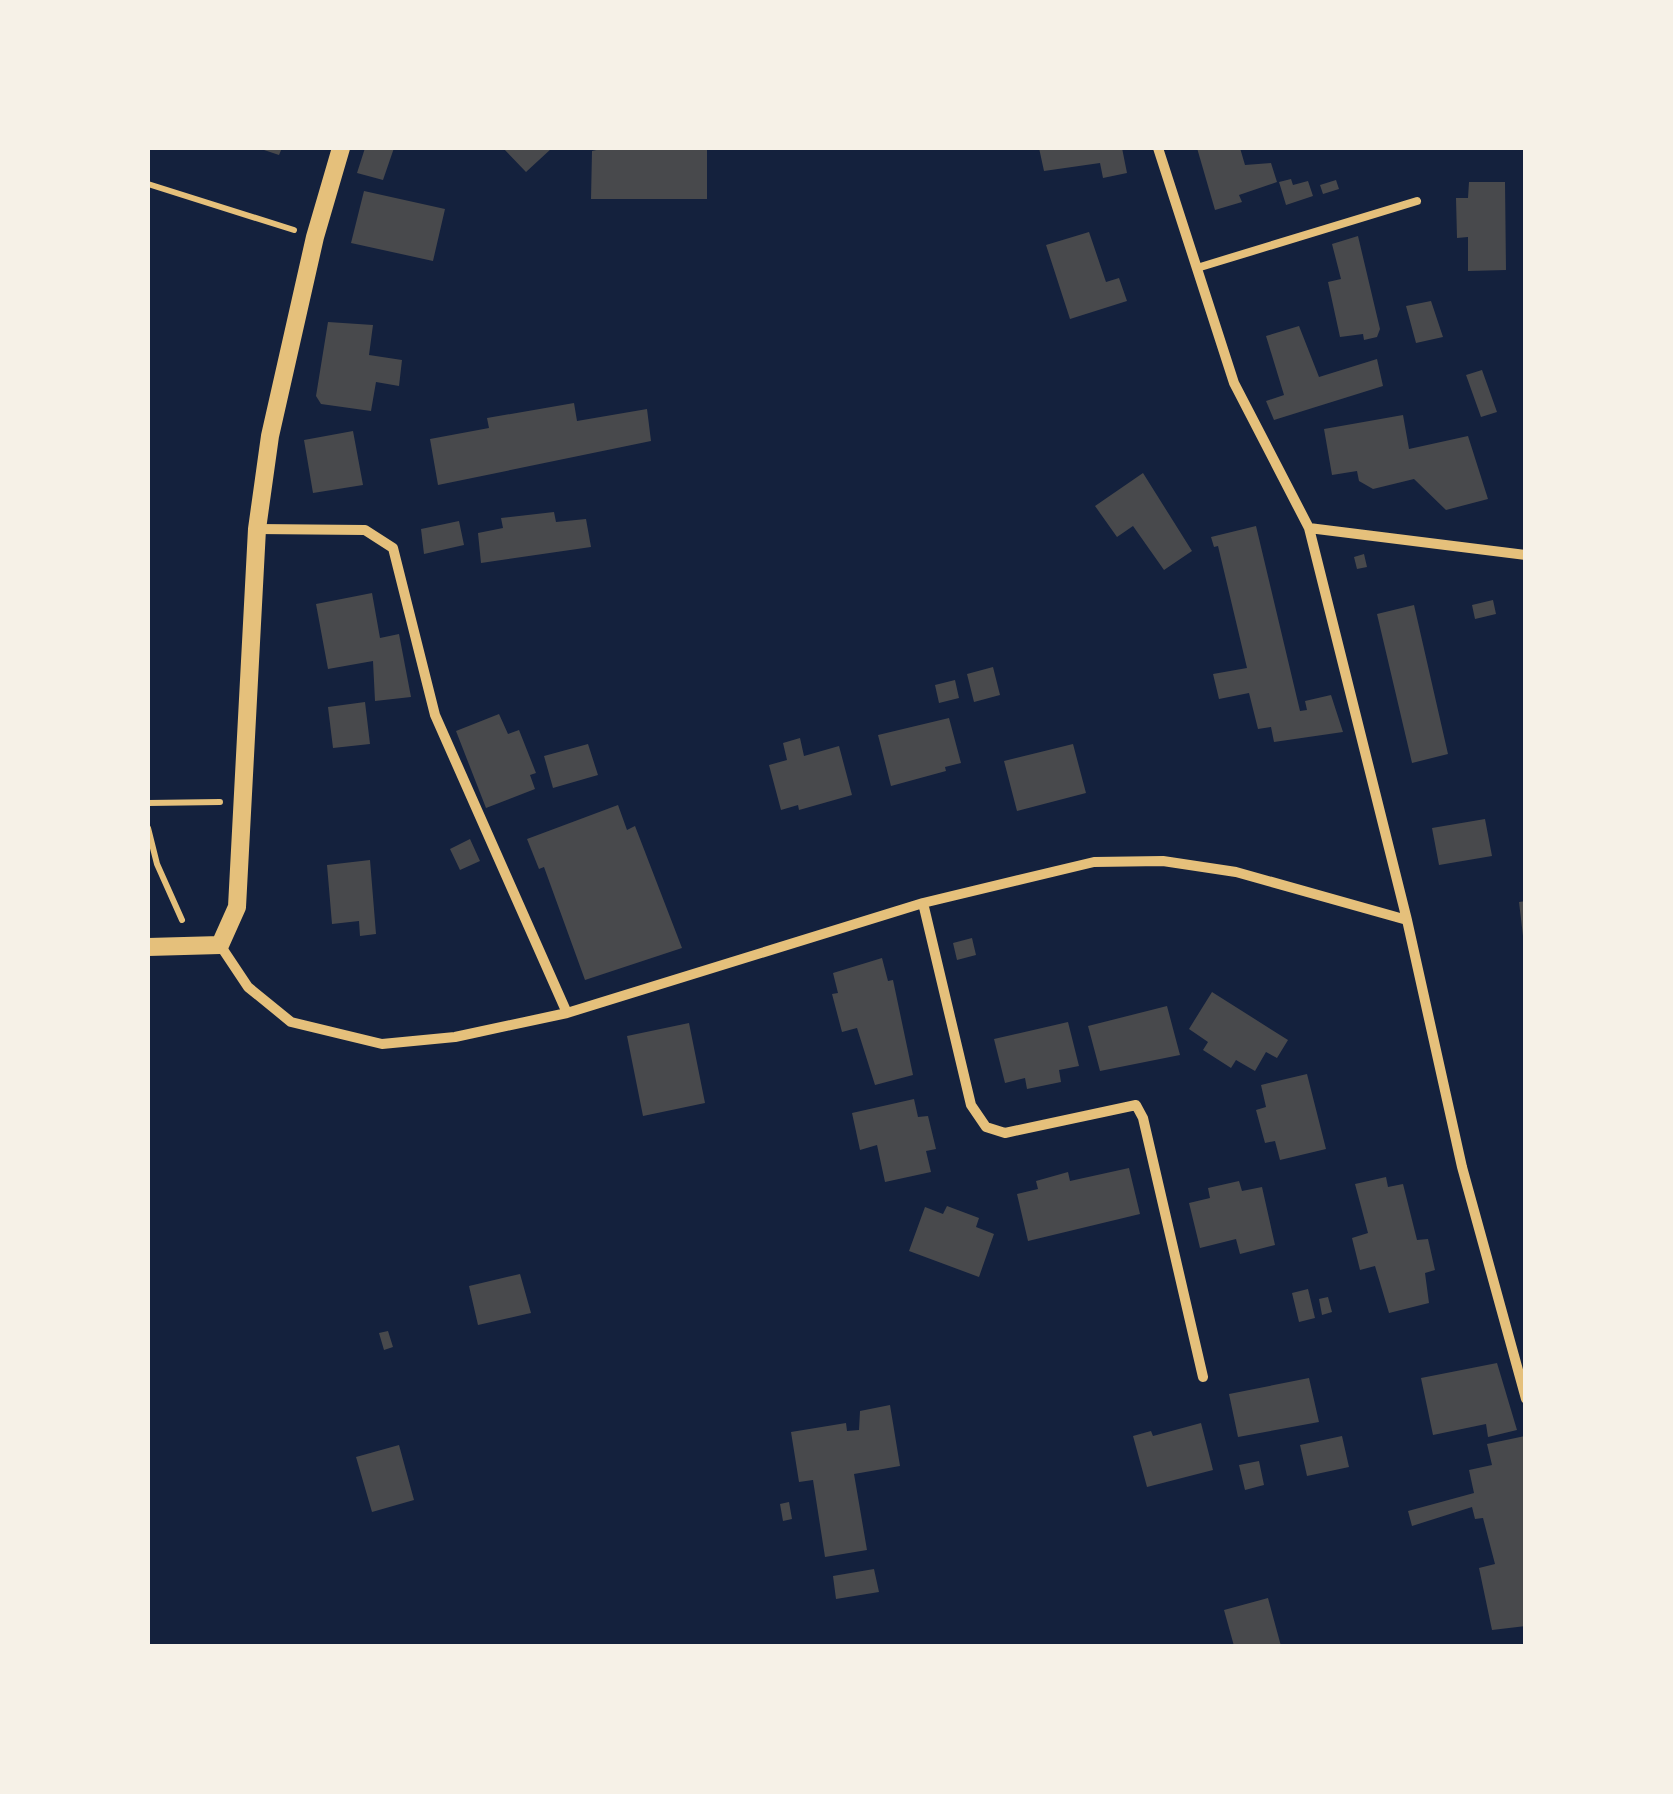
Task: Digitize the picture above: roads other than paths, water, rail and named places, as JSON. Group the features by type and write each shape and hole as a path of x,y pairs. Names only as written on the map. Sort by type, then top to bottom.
{"street":[{"path":"220,945 237,907 257,529 270,436 315,237 341,148"},
{"path":"1158,148 1234,383 1308,528 1407,920 1462,1167 1526,1399"},
{"path":"1308,528 1526,555"},
{"path":"257,529 365,530 394,548 434,715 567,1013"},
{"path":"220,945 248,987 291,1022 382,1044 455,1037 567,1013 923,903 1094,862 1163,861 1236,872 1407,920"},
{"path":"923,903 971,1105 986,1127 1005,1133 1136,1105 1144,1118 1203,1377"},
{"path":"148,947 220,945"}],"lane":[{"path":"1197,268 1417,201"}]}
